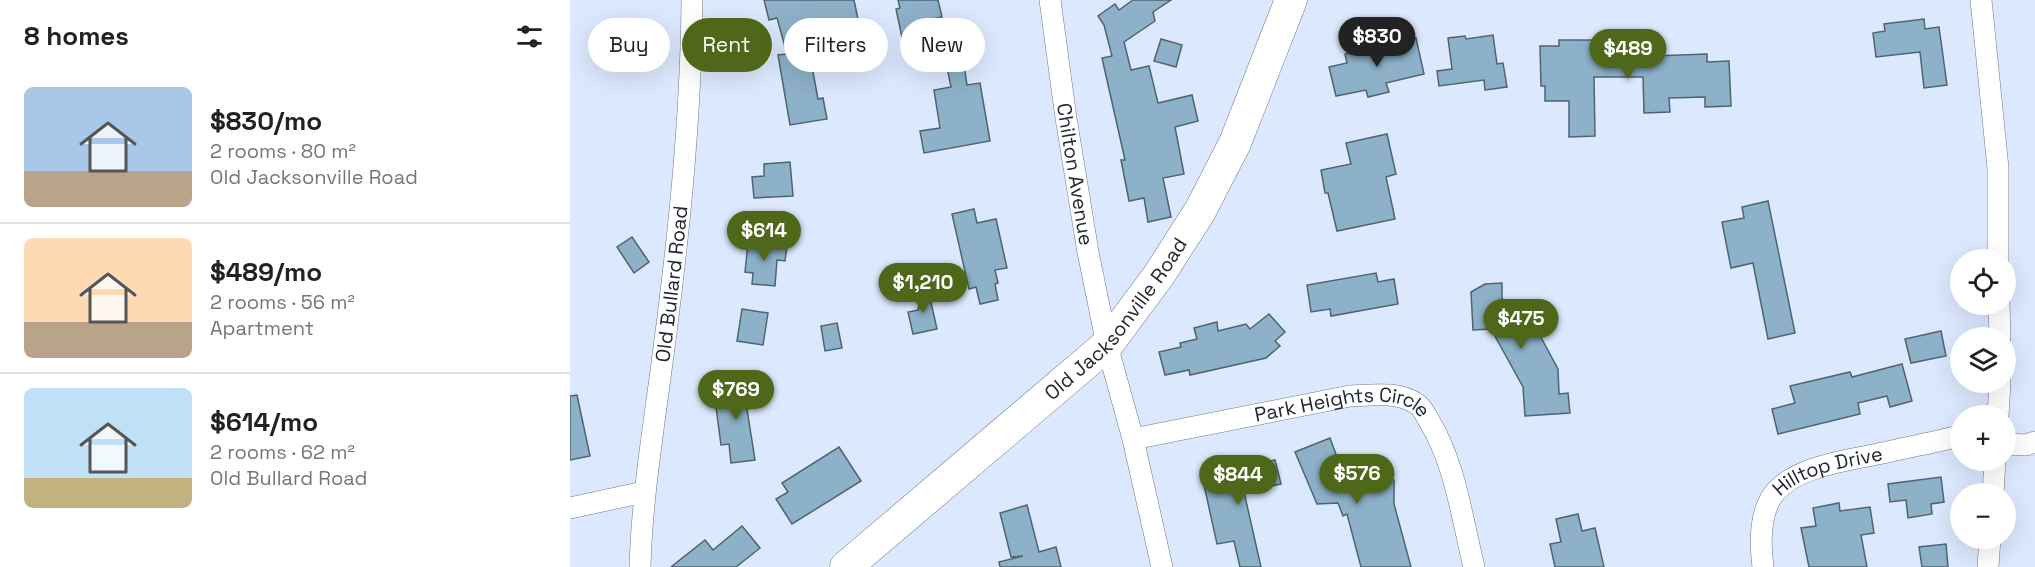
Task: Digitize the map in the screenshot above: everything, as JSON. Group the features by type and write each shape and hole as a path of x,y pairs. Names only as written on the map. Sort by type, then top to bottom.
{"main road":[{"name":"Old Jacksonville Road","path":"846,567 1107,345 1159,275 1200,211 1235,143 1291,0"}],"street":[{"name":"Old Bullard Road","path":"640,567 644,492 682,191 692,70 692,0"},
{"name":"Chilton Avenue","path":"1050,0 1082,219 1107,345 1133,440 1162,567"},
{"path":"1982,0 1998,168 1998,249"},
{"name":"Park Heights Circle","path":"1133,440 1350,396 1384,394 1402,396 1419,405 1434,429 1446,456 1474,567"},
{"name":"Hilltop Drive","path":"1764,567 1761,553 1763,514 1774,494 1793,478 1822,466 1950,438"},
{"path":"2016,444 2026,445 2035,442"},
{"path":"570,508 644,492"},
{"path":"1988,567 1989,549"}],"building":[{"path":"764,0 854,0 858,18 784,18 784,43 777,18 768,18"},
{"path":"898,0 938,0 942,17 900,18 900,28 896,9 900,8"},
{"path":"1133,0 1171,0 1153,12 1155,21 1124,42 1131,70 1149,66 1158,103 1192,95 1198,121 1175,127 1184,174 1163,178 1171,217 1148,222 1144,198 1129,201 1121,160 1125,160 1102,58 1112,56 1104,25 1098,16 1115,4 1119,10"},
{"path":"1924,19 1925,29 1939,27 1947,85 1924,88 1920,52 1876,57 1873,33 1885,31 1884,24"},
{"path":"1493,35 1497,64 1503,63 1507,87 1485,90 1484,80 1439,86 1437,71 1452,69 1448,38 1465,36 1466,39"},
{"path":"1416,38 1424,74 1386,83 1389,92 1368,97 1366,90 1336,96 1329,67 1347,63 1345,54"},
{"path":"1161,39 1182,45 1176,67 1154,61"},
{"path":"1559,40 1598,40 1598,58 1707,54 1707,62 1729,61 1731,106 1705,107 1705,97 1669,98 1670,112 1644,113 1643,77 1594,77 1595,136 1569,137 1569,101 1545,101 1545,86 1541,86 1540,46 1559,46"},
{"path":"784,54 784,72 813,72 818,99 823,98 827,119 790,125 778,55"},
{"path":"948,72 965,72 967,85 980,83 990,141 924,153 920,131 940,128 934,90 951,87"},
{"path":"1387,134 1396,174 1386,177 1395,219 1337,231 1328,193 1325,193 1321,170 1351,164 1346,143"},
{"path":"790,162 793,196 754,198 752,177 764,176 764,164"},
{"path":"1768,201 1795,333 1768,339 1753,263 1731,268 1722,222 1744,218 1742,207"},
{"path":"974,209 977,223 996,219 1007,268 995,270 998,300 980,304 976,287 969,289 952,214"},
{"path":"632,237 649,262 634,273 617,247"},
{"path":"748,243 787,246 785,261 777,260 775,286 752,284 753,273 745,272"},
{"path":"1376,273 1378,282 1394,279 1398,304 1331,316 1330,309 1311,312 1307,285"},
{"path":"925,276 937,329 913,334 908,312 918,310"},
{"path":"1502,283 1502,298 1509,309 1525,308 1558,369 1559,394 1568,393 1570,413 1525,416 1523,387 1491,329 1473,330 1471,292 1485,284"},
{"path":"742,309 768,313 763,345 737,341"},
{"path":"1269,314 1285,332 1275,341 1280,346 1266,358 1190,375 1189,370 1165,375 1159,352 1181,347 1180,343 1197,339 1194,328 1217,322 1218,331 1246,324 1250,329"},
{"path":"837,323 842,348 825,351 821,326"},
{"path":"1941,331 1946,356 1911,363 1905,339"},
{"path":"1902,364 1912,401 1890,407 1887,396 1858,403 1860,414 1778,434 1772,409 1795,403 1790,386 1850,372 1852,377"},
{"path":"755,386 759,407 747,409 755,460 731,463 729,444 721,445 714,392"},
{"path":"577,395 590,456 570,460 570,396"},
{"path":"1330,438 1337,457 1352,457 1361,480 1394,480 1394,504 1411,567 1361,567 1347,514 1343,516 1338,503 1317,504 1295,452"},
{"path":"839,447 861,481 792,524 776,499 788,492 782,483"},
{"path":"1275,460 1281,484 1244,492 1261,567 1240,567 1234,541 1217,544 1202,476"},
{"path":"1941,477 1944,502 1931,504 1932,514 1908,518 1906,500 1890,502 1888,484"},
{"path":"1839,503 1840,511 1870,507 1874,533 1861,535 1867,567 1809,567 1801,528 1816,526 1813,508"},
{"path":"1027,505 1039,552 1056,547 1061,567 1000,567 999,562 1023,556 1011,557 1000,513"},
{"path":"1578,514 1582,531 1595,528 1604,567 1555,567 1550,544 1561,542 1556,519"},
{"path":"742,526 760,548 736,567 671,567 705,540 713,550"},
{"path":"1946,544 1948,567 1922,567 1919,547"}]}
